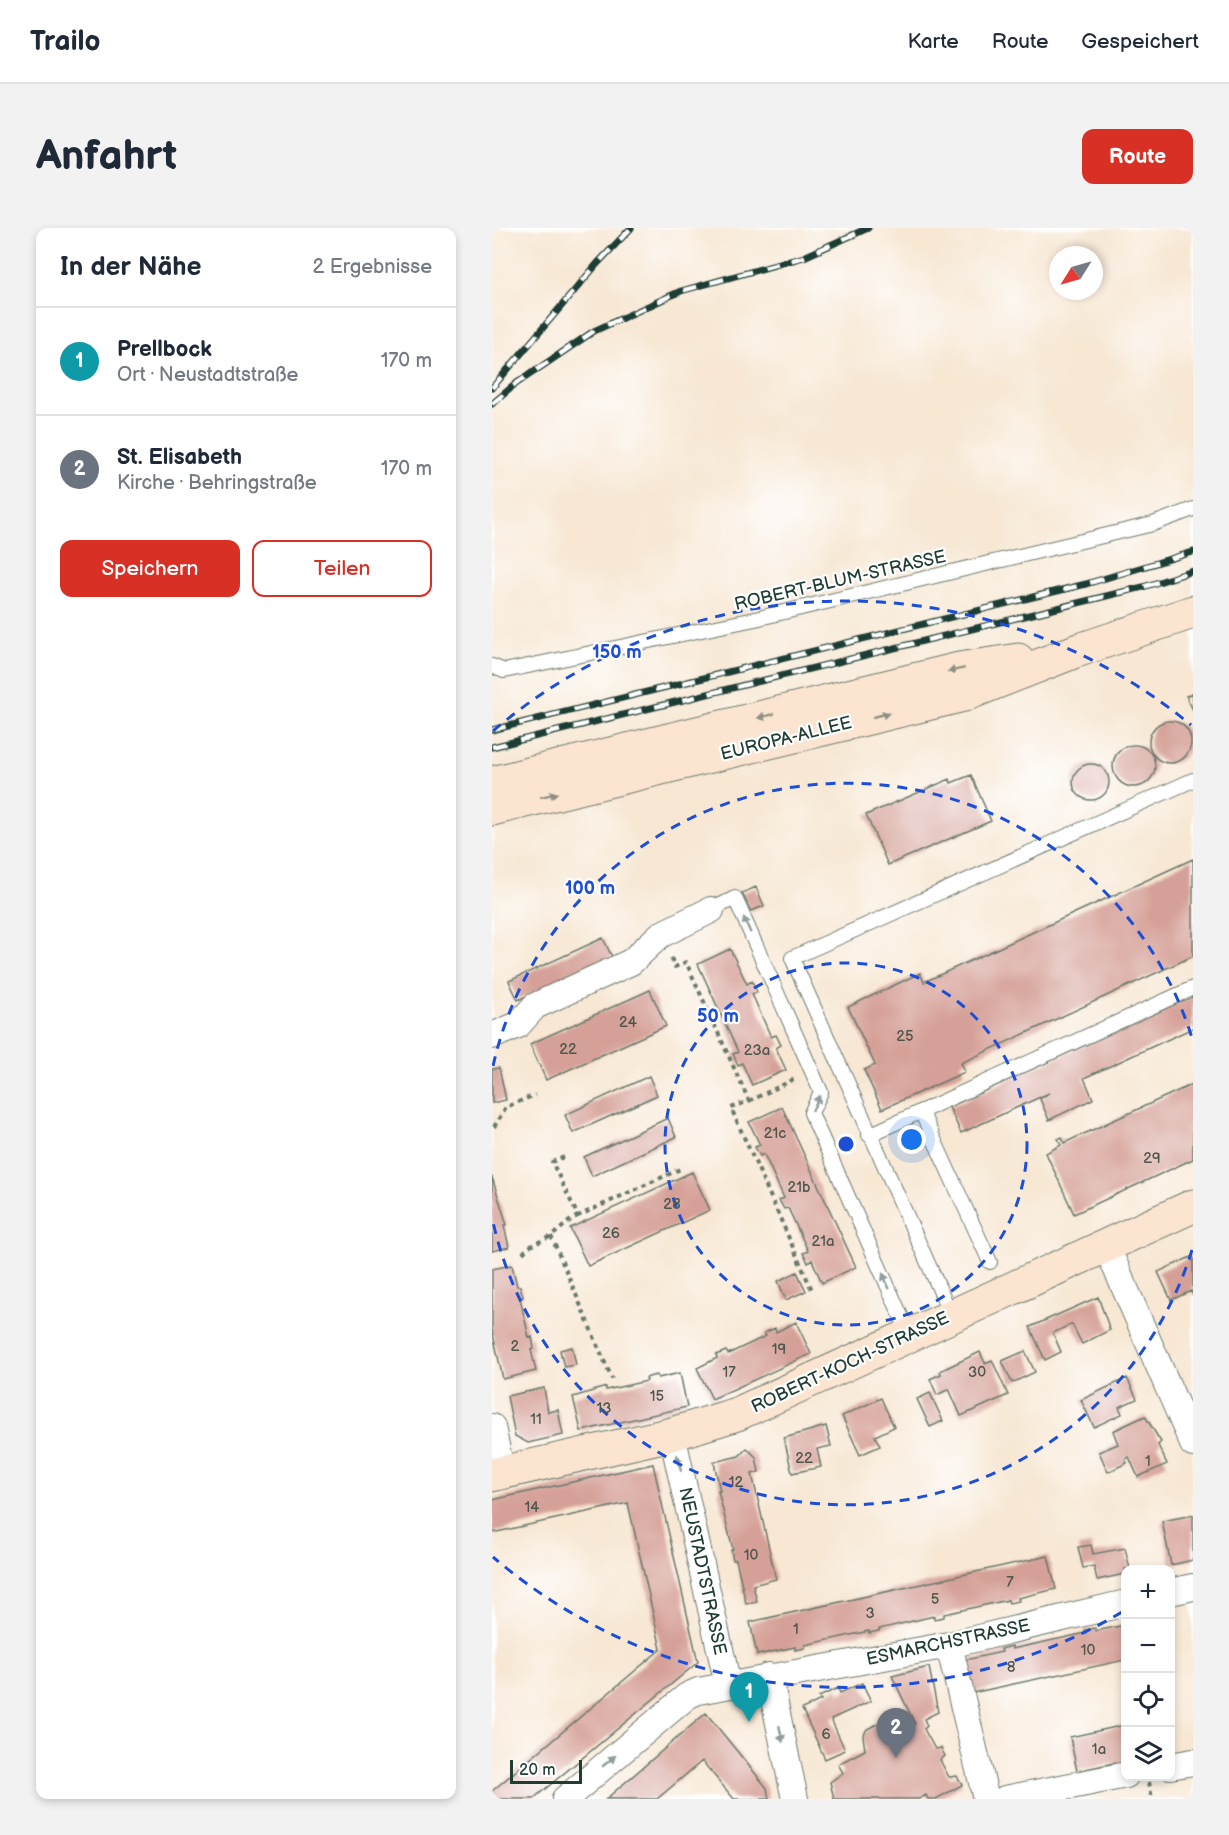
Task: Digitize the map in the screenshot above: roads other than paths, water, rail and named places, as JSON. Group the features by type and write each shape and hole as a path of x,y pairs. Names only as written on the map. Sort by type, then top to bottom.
{"main road":[{"name":"EUROPA-ALLEE","path":"492,809 964,695 1076,651 1193,612"},
{"name":"EUROPA-ALLEE","path":"492,783 959,669 1076,651"},
{"name":"ROBERT-KOCH-STRASSE","path":"497,1474 672,1434 737,1414 1193,1206"}],"street":[{"path":"492,1036 518,1025 535,1006 631,962 660,935 711,910"},
{"path":"1106,1245 1193,1444"},
{"path":"492,1428 497,1474"},
{"name":"NEUSTADTSTRASSE","path":"672,1434 728,1684"},
{"path":"1175,1591 1193,1587"},
{"name":"ESMARCHSTRASSE","path":"769,1676 949,1645 1121,1604"},
{"path":"949,1645 986,1799"},
{"path":"565,1799 687,1696 728,1684 769,1676 795,1799"},
{"path":"1175,1765 1193,1762"},
{"path":"1005,1799 1121,1776"}],"lane":[{"name":"ROBERT-BLUM-STRASSE","path":"492,666 504,670 755,619 1153,525 1193,509"},
{"path":"951,1315 792,958 1193,780"},
{"path":"711,910 735,898 821,1092 812,1113 909,1334"},
{"path":"869,1135 1193,988"},
{"path":"921,1112 990,1262"}],"railway":[{"path":"492,388 597,264 631,228"},
{"path":"492,404 517,383 594,331 681,291 804,257 868,228"},
{"path":"492,730 1086,584 1193,552"},
{"path":"492,747 1143,587 1193,571"}],"place":[{"name":"Prellbock","path":"749,1722"},
{"name":"St. Elisabeth","path":"896,1758"}]}
